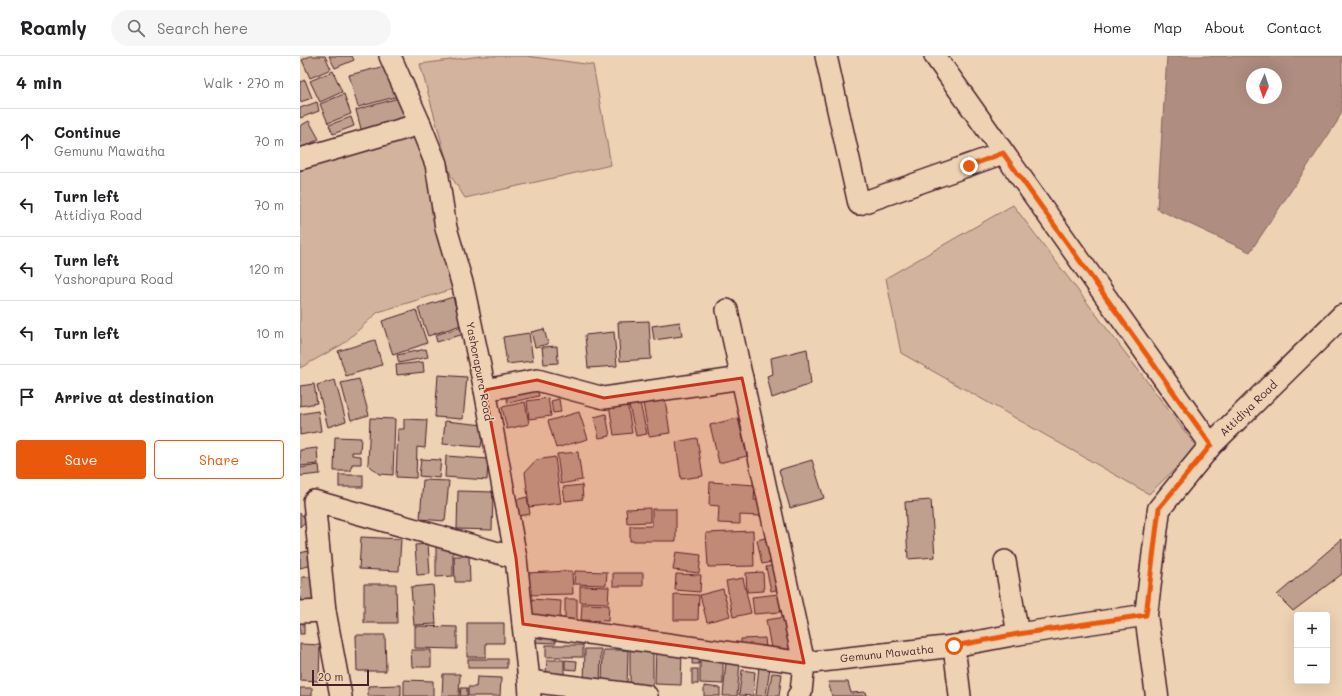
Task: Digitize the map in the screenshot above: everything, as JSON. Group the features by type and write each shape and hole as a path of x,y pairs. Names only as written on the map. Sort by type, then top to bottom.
{"main road":[{"name":"Attidiya Road","path":"1157,696 1146,615 1159,508 1211,445 1342,316"}],"street":[{"name":"Yashorapura Road","path":"390,56 436,164 446,228 463,286 485,390 516,558 530,689"},
{"path":"826,56 859,204 1003,153"},
{"path":"935,56 1211,445"},
{"path":"300,159 420,124"},
{"path":"727,310 804,663 802,692 798,696"},
{"path":"485,390 537,380 604,398 742,378"},
{"path":"342,696 325,611 314,500 516,558"},
{"path":"1005,561 1018,634"},
{"path":"300,612 325,611"},
{"name":"Gemunu Mawatha","path":"523,624 804,663 954,646 1018,634 1146,615"},
{"path":"954,646 960,696"},
{"path":"530,689 647,696"}],"highlighted area":[{"path":"742,378 804,663 523,624 516,558 485,390 537,380 604,398"}],"shaded area":[{"path":"481,56 526,56 593,65 611,165 465,198 451,176 420,64"},
{"path":"1167,56 1342,56 1342,110 1337,122 1250,252 1157,209"},
{"path":"420,124 463,286 378,312 343,344 300,368 300,159"},
{"path":"1013,205 1199,450 1186,458 1149,494 901,353 886,278"}],"building":[{"path":"310,56 325,56 331,69 310,78 302,60"},
{"path":"329,56 352,56 354,60 335,68"},
{"path":"393,64 402,95 358,107 349,75"},
{"path":"333,71 342,92 320,102 310,81"},
{"path":"305,80 312,98 300,102 300,82"},
{"path":"344,94 351,114 328,123 320,104"},
{"path":"402,97 409,123 363,136 356,110"},
{"path":"317,102 319,111 300,118 300,108"},
{"path":"351,117 354,126 333,134 329,125"},
{"path":"309,121 319,139 300,149 300,126"},
{"path":"453,297 461,325 428,336 418,308"},
{"path":"416,310 427,343 393,355 382,321"},
{"path":"649,321 651,359 620,361 618,322"},
{"path":"680,322 682,336 654,340 652,326"},
{"path":"462,327 464,334 437,342 435,335"},
{"path":"544,329 548,344 535,347 531,332"},
{"path":"614,332 617,366 588,368 585,335"},
{"path":"529,333 533,361 507,364 503,337"},
{"path":"375,340 382,365 346,376 338,351"},
{"path":"557,346 558,363 544,364 542,347"},
{"path":"426,349 428,357 399,363 397,355"},
{"path":"807,349 811,384 772,398 767,376 773,374 771,358"},
{"path":"423,362 424,372 397,375 396,365"},
{"path":"438,375 467,377 463,419 435,417"},
{"path":"359,379 369,415 351,420 341,383"},
{"path":"335,380 346,421 328,427 317,385"},
{"path":"314,384 317,403 300,406 300,386"},
{"path":"536,384 539,396 508,403 505,391"},
{"path":"548,398 551,416 529,419 527,401"},
{"path":"559,399 561,412 553,413 551,401"},
{"path":"665,399 670,433 649,436 643,403"},
{"path":"525,402 529,424 507,429 502,407"},
{"path":"627,402 632,433 614,435 609,405"},
{"path":"640,403 647,434 636,436 629,405"},
{"path":"318,411 321,431 300,435 300,414"},
{"path":"579,412 588,439 556,448 548,421"},
{"path":"606,414 610,436 599,438 594,417"},
{"path":"370,418 395,419 393,475 379,474 368,464"},
{"path":"738,418 747,456 719,463 710,425"},
{"path":"404,419 427,420 425,448 417,447 416,478 396,477 398,429 404,429"},
{"path":"445,421 484,425 481,447 443,444"},
{"path":"335,437 361,438 360,452 352,452 352,455 361,456 361,464 352,464 351,471 334,471"},
{"path":"697,438 703,476 681,479 676,442"},
{"path":"317,448 318,464 300,466 300,450"},
{"path":"578,452 582,480 561,484 557,454"},
{"path":"446,456 488,459 487,480 445,477"},
{"path":"555,457 561,503 529,507 525,472 536,460"},
{"path":"421,459 441,460 439,478 419,476"},
{"path":"812,460 824,498 790,508 779,470"},
{"path":"319,465 320,474 300,476 300,468"},
{"path":"339,475 363,475 363,487 339,487"},
{"path":"423,480 449,481 445,521 420,519"},
{"path":"710,482 755,485 754,500 760,500 760,516 740,515 740,524 718,523 719,506 709,505"},
{"path":"582,485 583,499 565,501 563,487"},
{"path":"458,491 493,492 492,530 457,529"},
{"path":"527,497 530,514 518,516 515,500"},
{"path":"931,500 935,557 908,559 905,502"},
{"path":"650,508 650,522 627,523 626,509"},
{"path":"652,509 676,509 676,541 630,541 630,526 652,526"},
{"path":"300,513 307,520 300,527"},
{"path":"753,531 754,566 708,567 706,533"},
{"path":"773,536 778,561 762,564 757,540"},
{"path":"361,537 401,539 399,571 359,569"},
{"path":"1342,539 1342,574 1293,611 1277,595"},
{"path":"428,544 430,574 417,575 415,545"},
{"path":"436,544 453,544 453,576 436,577"},
{"path":"312,550 315,564 300,568 300,553"},
{"path":"676,552 701,555 699,573 673,570"},
{"path":"454,556 469,556 470,582 455,582"},
{"path":"780,564 785,588 771,591 766,567"},
{"path":"572,571 573,594 526,595 525,573"},
{"path":"575,571 607,572 606,585 574,584"},
{"path":"763,572 764,591 747,592 746,573"},
{"path":"613,573 643,573 643,586 613,586"},
{"path":"676,574 701,575 700,592 675,590"},
{"path":"302,577 314,577 314,603 301,603"},
{"path":"743,578 751,613 733,617 726,581"},
{"path":"364,584 396,584 397,623 364,623"},
{"path":"433,585 436,624 414,625 411,587"},
{"path":"580,586 609,587 608,603 580,602"},
{"path":"723,589 730,616 707,622 700,595"},
{"path":"674,594 699,595 698,620 674,620"},
{"path":"779,594 781,612 754,614 752,597"},
{"path":"531,599 561,601 560,619 530,618"},
{"path":"565,599 577,599 577,620 565,619"},
{"path":"582,604 609,605 608,621 581,620"},
{"path":"786,617 791,651 772,654 766,620"},
{"path":"300,618 304,618 304,634 300,634"},
{"path":"467,623 504,623 504,643 486,643 486,657 467,657"},
{"path":"415,626 457,627 457,649 415,648"},
{"path":"532,630 556,631 556,643 532,642"},
{"path":"356,635 385,635 386,671 357,671"},
{"path":"765,638 766,648 741,649 741,639"},
{"path":"300,644 320,645 319,681 300,680"},
{"path":"546,645 583,645 583,657 546,657"},
{"path":"630,645 653,645 653,688 630,688"},
{"path":"656,645 682,651 681,685 655,684"},
{"path":"585,649 601,649 600,684 584,684"},
{"path":"411,650 431,650 431,667 412,667"},
{"path":"603,650 628,650 627,687 602,686"},
{"path":"693,652 700,652 699,664 692,664"},
{"path":"700,657 723,657 723,684 700,683"},
{"path":"468,659 507,659 507,668 468,668"},
{"path":"547,660 564,660 564,674 546,674"},
{"path":"565,660 577,661 576,670 565,669"},
{"path":"726,661 740,662 737,696 723,696"},
{"path":"759,666 770,667 766,696 756,696"},
{"path":"692,669 698,669 698,684 692,684"},
{"path":"742,670 755,672 753,696 739,695"},
{"path":"772,673 782,674 779,696 768,696"},
{"path":"443,674 460,674 459,696 442,696"},
{"path":"477,677 501,678 500,696 468,696 468,687 476,687"},
{"path":"404,680 433,681 433,696 404,696"},
{"path":"828,682 848,682 851,693 866,692 867,696 832,696"},
{"path":"401,685 401,696 368,696 368,686"},
{"path":"704,686 720,688 720,696 704,696"},
{"path":"300,688 312,688 312,696 300,696"},
{"path":"461,688 467,688 467,696 460,696"}],"route":[{"path":"954,646 1018,634 1146,615 1159,508 1211,445 1003,153 969,166"}]}
